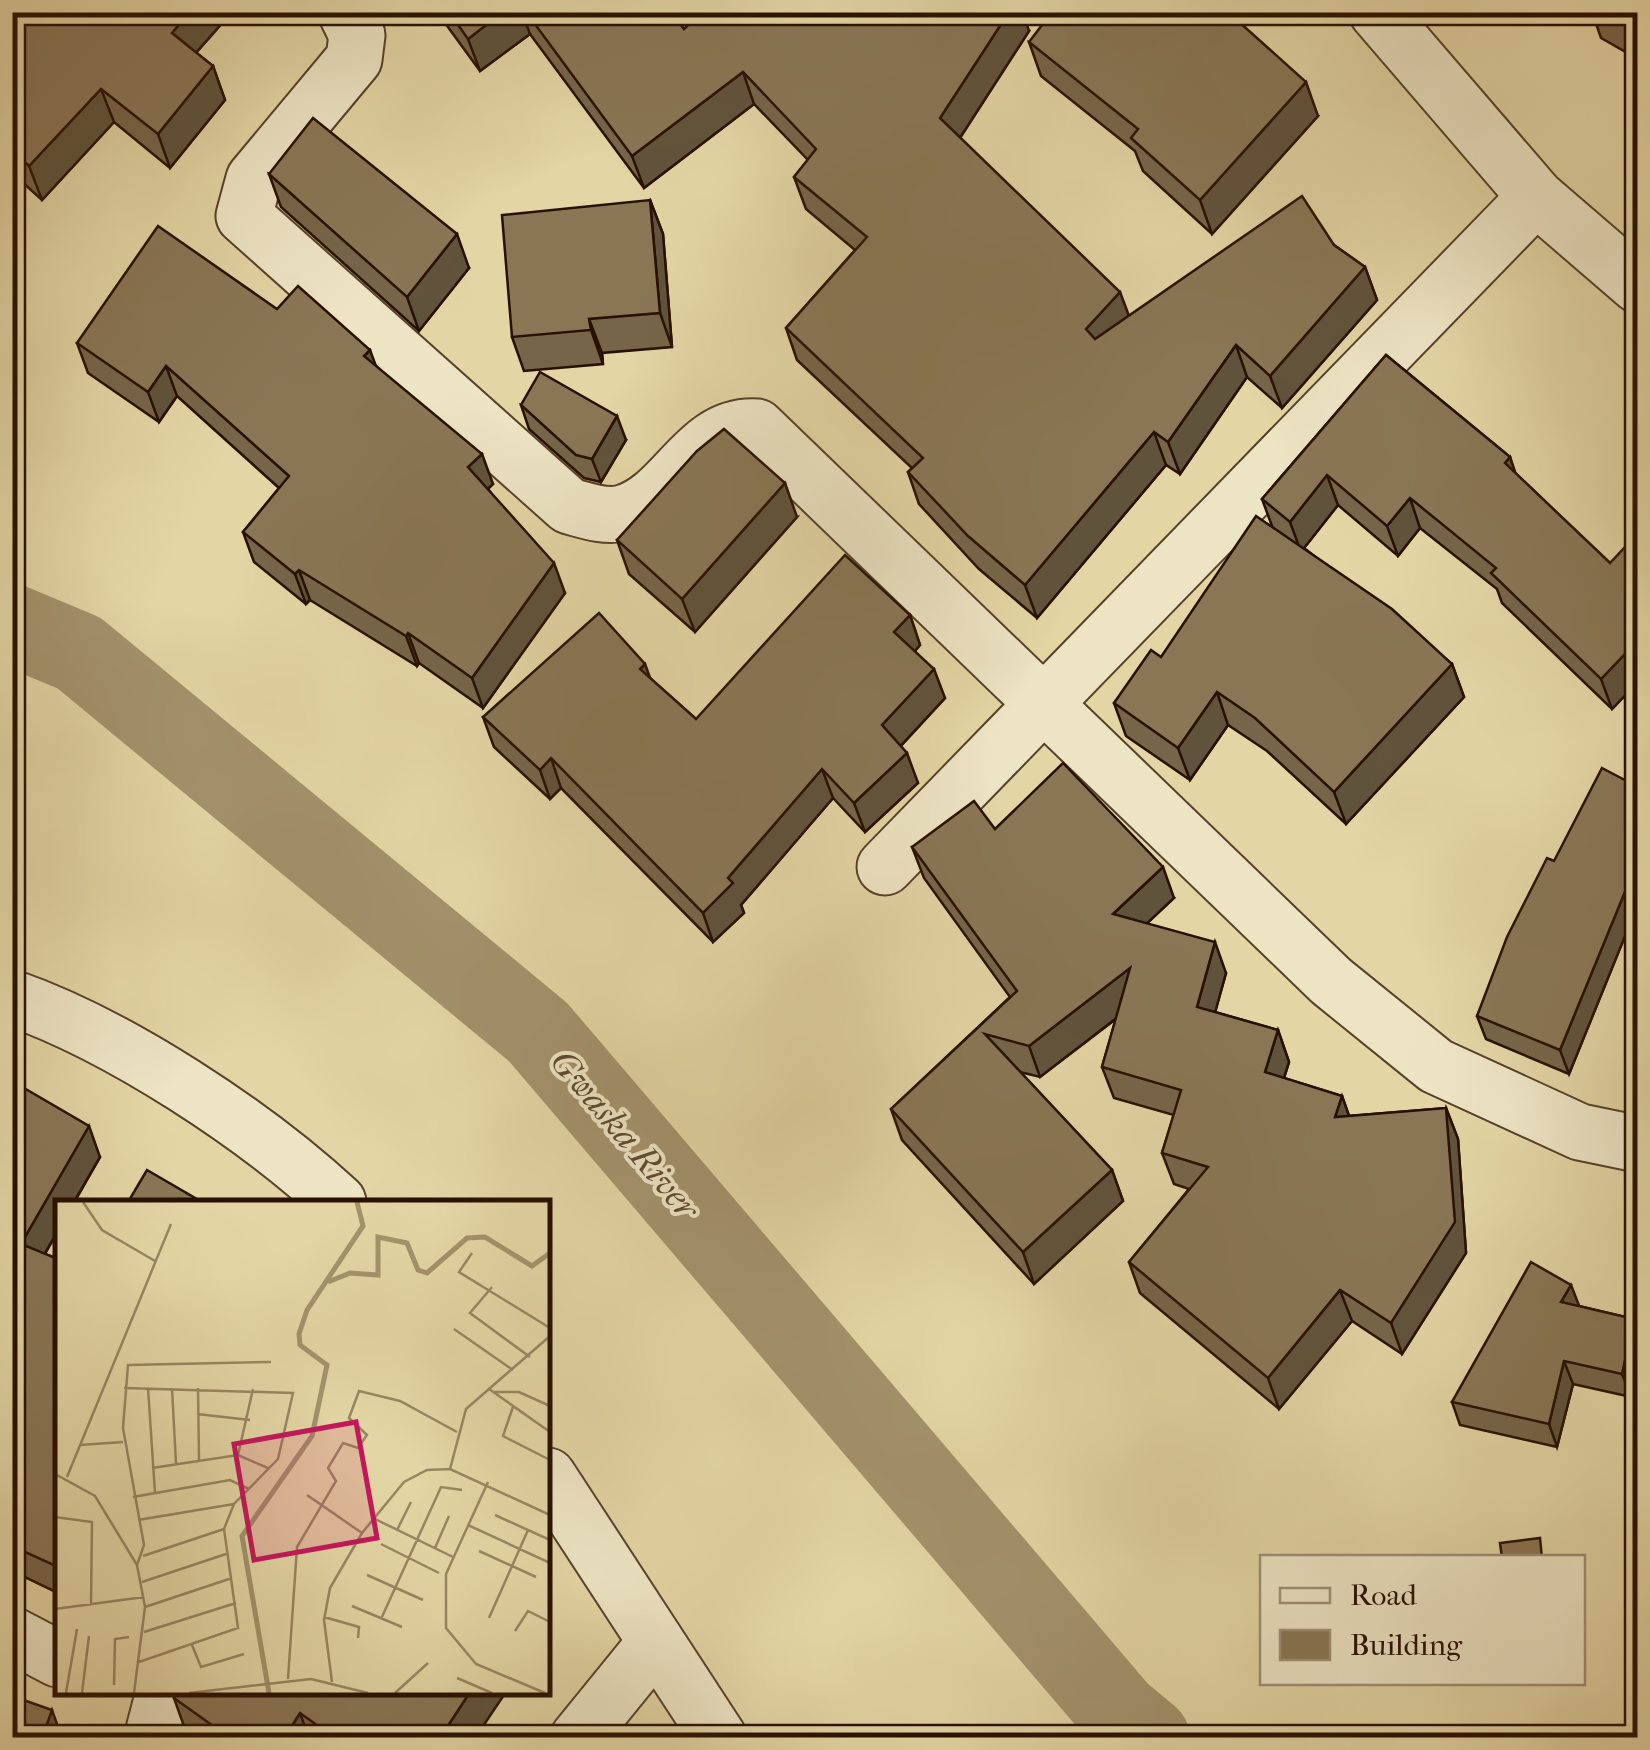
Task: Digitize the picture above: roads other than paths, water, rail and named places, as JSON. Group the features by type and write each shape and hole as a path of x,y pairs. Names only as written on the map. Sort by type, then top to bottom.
{"street":[{"path":"346,12 357,35 354,59 254,179 244,216 568,506 623,514 646,500 717,435 737,426 756,427 1048,704 1331,981 1436,1066 1580,1132 1638,1144"},
{"path":"1377,12 1536,198 1638,285"},
{"path":"885,867 1048,704 1536,198"},
{"path":"12,998 172,1078 310,1177 336,1200"},
{"path":"550,1479 719,1738"},
{"path":"12,1635 55,1656"},
{"path":"578,1738 656,1642"}],"waterway":[{"name":"Gwaska River","path":"12,625 79,653 538,1032 1119,1713 1149,1738"}]}
